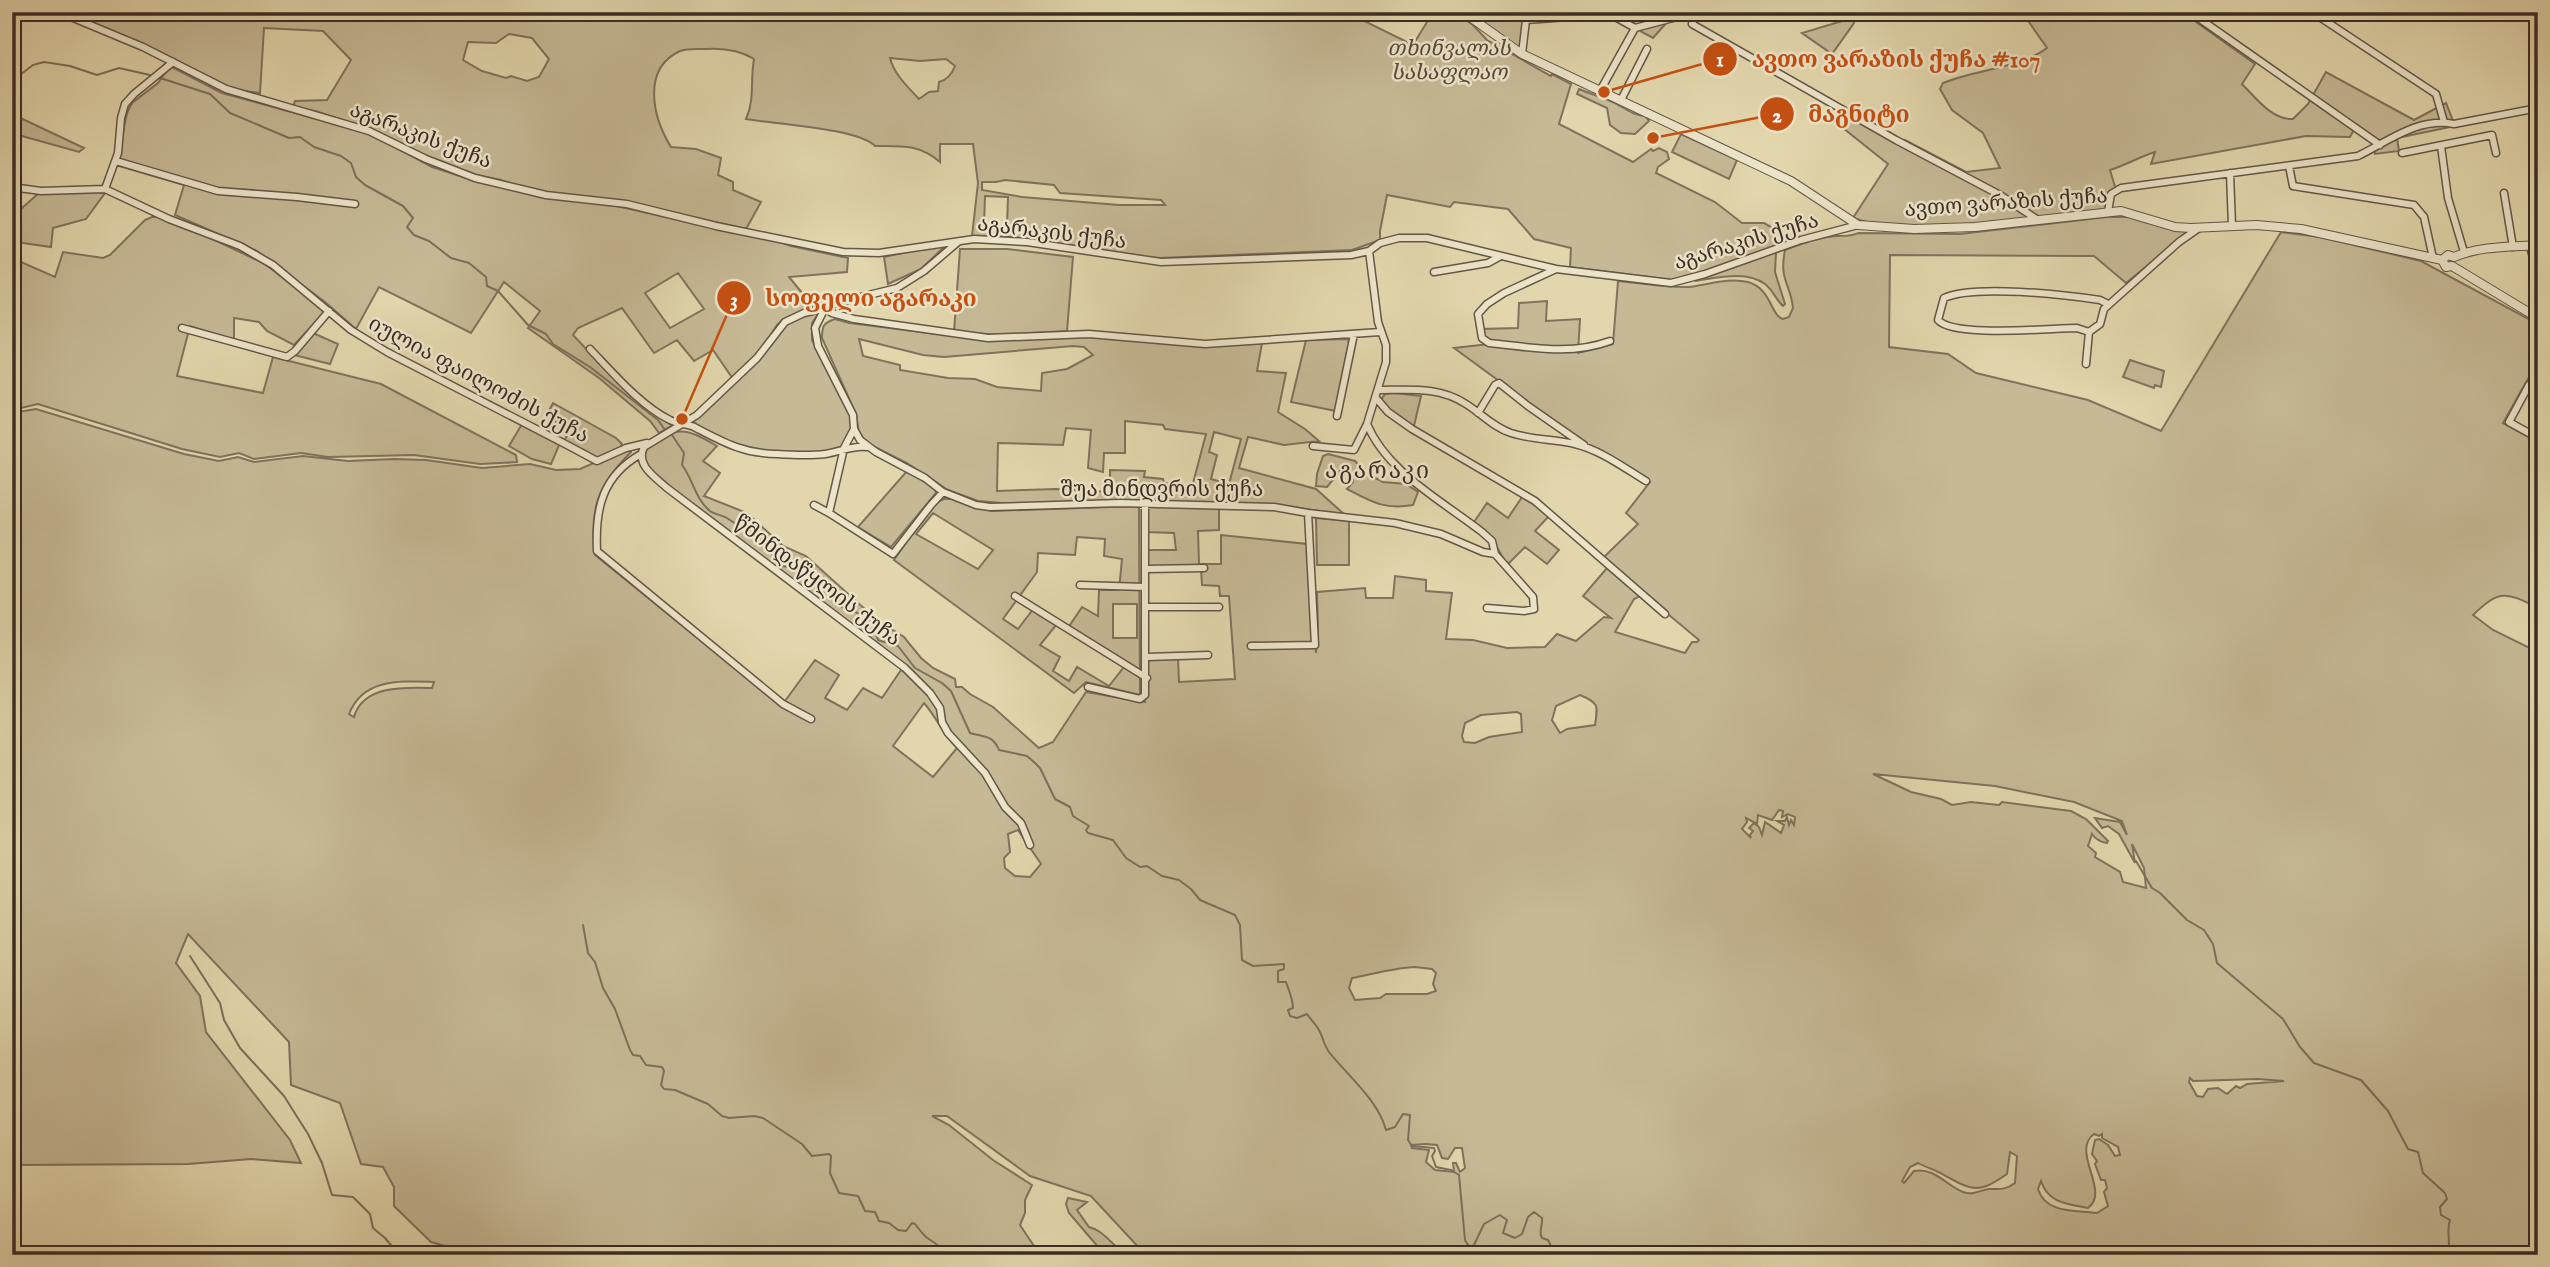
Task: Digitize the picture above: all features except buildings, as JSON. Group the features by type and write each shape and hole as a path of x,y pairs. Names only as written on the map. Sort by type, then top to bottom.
{"street":[{"name":"აგარაკის ქუჩა","path":"59,12 173,62 226,89 369,131 454,171 546,195 627,204 716,226 843,252 879,253 961,239 1027,242 1161,262 1318,257 1369,251 1381,243 1399,238 1427,238 1441,239 1499,257 1556,269 1648,281 1682,282 1801,240 1858,225"},
{"name":"ავთო ვარაზის ქუჩა","path":"1462,12 1522,54 1791,181 1858,225 1933,229 2131,212 2175,227 2274,225 2301,229 2438,259"},
{"path":"1519,12 1526,20 1522,54"},
{"path":"1717,12 1693,20 1692,23 1709,35 2000,195 2038,220"},
{"path":"2190,12 2380,145"},
{"path":"2312,12 2436,94 2444,122"},
{"path":"1526,20 1609,15 1635,29 1677,18"},
{"path":"1600,92 1635,29"},
{"path":"1621,100 1647,49"},
{"path":"12,187 41,191 105,189 107,178 116,161 125,104 173,62"},
{"path":"2108,212 2111,194 2116,190 2358,156 2392,136 2417,127 2444,122 2454,124 2538,108"},
{"path":"2402,153 2492,135 2496,153"},
{"path":"2441,146 2448,198 2464,252 2459,262 2464,275"},
{"path":"116,161 218,191 355,204"},
{"path":"2289,166 2293,186 2414,205 2424,216 2438,259 2448,255 2464,275 2538,318"},
{"path":"2230,173 2232,226"},
{"name":"იულია ფაილოძის ქუჩა","path":"105,189 169,219 240,246 274,265 351,330 387,352 590,458 597,461 626,448 649,443"},
{"path":"2504,193 2513,247"},
{"path":"2086,364 2089,332 2100,324 2108,304 2199,228"},
{"path":"811,719 783,704 597,551 597,516 606,489 625,463 641,454 649,443 697,415 763,352 785,322 836,303 897,288 924,271 961,239"},
{"path":"2453,261 2464,252 2534,246 2532,254 2538,258"},
{"path":"1313,446 1354,450 1376,398 1387,354 1380,332 1369,251"},
{"path":"1434,272 1488,263 1499,257"},
{"path":"1556,269 1486,304 1478,314 1482,338 1489,343 1573,351 1610,341"},
{"path":"2089,332 2077,328 1953,328 1938,320 1944,299 1965,294 2017,291 2092,299 2108,304"},
{"path":"825,308 832,313 855,319 988,338 1089,334 1205,344 1380,332"},
{"name":"შუა მინდვრის ქუჩა","path":"825,308 815,328 816,339 853,415 854,429 860,440 925,478 943,492 976,505 1264,506 1395,523 1441,534 1483,552 1495,554"},
{"path":"182,328 287,358 329,311"},
{"path":"1337,416 1354,334"},
{"path":"590,349 632,391 663,416 681,425 691,425 723,443 757,454 827,454 844,448 869,447"},
{"path":"1478,413 1495,385 1499,383 1588,448 1646,481"},
{"path":"2529,384 2509,422 2538,438"},
{"path":"1378,390 1426,390 1450,396 1513,434 1588,448"},
{"path":"1376,398 1388,412 1412,429 1535,501 1665,614"},
{"path":"1367,424 1381,450 1405,476 1492,541 1495,554 1533,597 1534,609 1524,611 1487,607"},
{"path":"829,513 844,448 854,429"},
{"name":"წმინდაწყლის ქუჩა","path":"641,454 645,467 667,488 910,672 940,708 942,722 948,733 985,774 1004,807 1021,823 1030,845"},
{"path":"814,505 893,554 943,492"},
{"path":"1088,687 1143,699 1147,678 1145,504"},
{"path":"1251,646 1315,645 1308,513"},
{"path":"1145,569 1204,568"},
{"path":"1080,585 1145,587"},
{"path":"1015,596 1147,678"},
{"path":"1146,607 1220,607"},
{"path":"1147,657 1208,655"}],"green space":[{"name":"თხინვალას სასაფლაო","path":"72,12 1346,12 1413,45 1430,17 1445,20 1454,12 1473,25 1487,40 1551,76 1552,74 1571,84 1559,124 1633,162 1651,149 1653,151 1659,148 1667,152 1669,159 1658,167 1656,173 1715,202 1742,223 1764,223 1793,239 1685,279 1672,280 1570,267 1571,248 1534,239 1508,209 1454,202 1450,207 1387,195 1380,240 1352,250 1160,258 1129,256 1014,237 972,236 978,183 973,144 940,144 940,162 925,152 909,147 875,146 866,140 834,131 746,119 750,105 754,59 725,49 680,51 668,59 655,82 654,95 659,122 671,147 696,149 721,158 718,175 733,182 733,190 761,202 746,229 629,202 530,190 476,175 415,152 371,129 315,111 293,107 295,101 327,100 351,60 323,31 264,28 260,93 230,89","holes":["509,34 532,38 549,59 539,77 527,81 482,71 463,60 468,42 496,43","890,58 920,61 946,59 955,66 949,76 939,82 938,91 929,92 919,99 895,69","1005,180 1054,185 1060,193 1161,200 1165,205 1119,205 1022,197 982,190 982,182","985,196 1008,197 1007,227 984,226"]},
{"path":"1463,12 1519,12 1521,15 1528,12 1703,12 1669,20 1653,38 1609,14 1526,20 1522,54"},
{"path":"2022,12 2182,12 2255,64 2242,84 2278,116 2293,119 2308,104 2326,72 2414,120 2446,103 2455,126 2397,138 2399,151 2375,154 2374,144 2355,128 2350,137 2306,136 2151,164 2155,152 2110,170 2116,190 2108,212 2043,220 1887,228 1853,218 1888,164 1843,128 1846,110 1896,140 1905,140 1966,172 2000,168 1983,133 1952,110 1940,89 1943,83 1956,78 2010,65 2047,48"},
{"path":"1852,18 1854,23 1832,54 1802,33"},
{"path":"170,66 222,93 369,133 432,167 460,176 544,198 608,204 848,258 847,272 789,277 803,294 819,297 849,292 821,306 784,319 777,325 760,352 733,379 713,350 694,361 677,340 654,353 622,308 578,328 573,335 588,351 673,425 659,433 650,421 599,378 528,328 540,311 504,282 471,333 379,287 356,329 257,251 175,215 184,185 116,165 127,113 132,103 158,83","holes":["678,273 704,309 670,328 645,293"]},
{"path":"1579,89 1645,116 1649,121 1635,134 1621,133 1610,125 1607,108 1577,94"},
{"path":"12,114 84,148 79,152 22,136 12,138"},
{"path":"1681,134 1737,160 1729,179 1672,152"},
{"path":"40,192 105,193 86,219 53,228 51,247 23,243 12,238 12,217"},
{"path":"159,217 198,232 265,264 324,310 294,345 267,331 259,322 234,318 234,340 190,326 177,376 263,393 273,357 381,384 516,455 517,462 480,464 414,455 328,457 301,453 254,459 239,453 220,457 182,449 38,404 12,410 12,258 55,277 63,252 103,258 110,255 145,220"},
{"path":"2107,217 2133,217 2188,230 2188,233 2126,283 2094,256 1890,255 1889,347 1948,354 1976,373 2088,400 2161,431 2281,232 2320,237 2421,261 2538,324 2538,370 2534,368 2503,423 2538,442 2538,608 2518,598 2503,596 2489,601 2473,615 2493,630 2538,652 2538,1160 2535,1161 2538,1255 1149,1255 1141,1250 1091,1196 1030,1176 947,1116 932,1116 949,1125 993,1160 1032,1185 1025,1200 1025,1213 1020,1225 1040,1255 478,1255 431,1242 394,1206 394,1187 383,1167 361,1164 340,1103 291,1085 289,1042 188,934 176,963 200,996 206,1032 290,1140 301,1163 251,1159 188,1164 12,1165 12,413 36,409 184,454 219,461 238,457 254,462 303,456 348,461 426,460 482,468 530,464 556,470 580,469 624,450 631,450 598,499 593,524 595,555 787,710 790,705 785,701 815,660 839,675 825,698 847,710 863,688 882,698 901,670 906,672 651,472 640,451 670,434 694,434 717,446 703,461 720,473 704,496 747,513 783,546 806,556 877,620 904,637 933,668 955,679 956,687 962,687 993,707 1039,748 1053,742 1086,692 1145,702 1145,658 1178,657 1179,682 1235,679 1229,596 1220,596 1219,586 1202,585 1201,569 1143,569 1143,550 1176,550 1174,533 1144,532 1145,506 1219,508 1219,530 1198,531 1199,564 1221,564 1221,535 1307,544 1316,653 1317,592 1365,588 1366,598 1393,598 1395,576 1426,580 1426,591 1452,593 1446,639 1473,640 1507,648 1545,647 1557,634 1576,641 1604,617 1611,618 1583,596 1607,568 1640,596 1634,599 1615,632 1685,653 1692,642 1699,640 1602,559 1638,524 1626,513 1650,482 1588,446 1454,348 1490,344 1481,329 1518,328 1519,303 1547,301 1546,321 1580,319 1578,353 1613,344 1618,281 1679,287 1726,281 1748,282 1762,290 1775,313 1783,319 1789,317 1793,308 1783,268 1785,250 1817,239 1859,233 1960,234","holes":["408,682 434,682 432,688 398,688 376,693 366,699 354,717 349,714 355,702 373,688","1580,695 1591,700 1596,706 1595,725 1567,729 1560,733 1552,720 1556,706","924,703 957,748 933,777 893,746","1521,714 1522,732 1489,737 1475,743 1464,742 1462,736 1465,723 1481,715","1873,774 1995,786 2074,802 2122,821 2127,835 2120,822 2095,818 2102,828 2108,826 2119,834 2135,863 2132,844 2144,868 2146,888 2123,882 2120,872 2095,857 2096,853 2088,846 2092,834 2101,841 2108,841 2086,819 2071,811 2002,802 1999,805 1971,802 1952,805 1941,799 1911,792","1779,810 1783,811 1782,817 1788,814 1795,817 1794,825 1791,820 1789,825 1787,817 1785,821 1777,821 1784,825 1781,833 1765,822 1762,835 1754,823 1749,828 1753,831 1751,838 1742,829 1747,822 1746,818 1757,824 1758,815 1772,820","1018,830 1041,864 1030,877 1015,876 1005,868 1004,858 1010,852 1008,834","1415,967 1432,969 1436,973 1433,984 1436,991 1427,994 1386,994 1380,998 1355,1000 1349,988 1352,978","2190,1078 2193,1081 2284,1081 2247,1084 2240,1088 2236,1086 2227,1094 2218,1088 2208,1089 2203,1097 2197,1096 2189,1082","2094,1134 2102,1134 2102,1138 2118,1147 2120,1155 2115,1156 2108,1145 2099,1139 2095,1140 2092,1154 2097,1161 2095,1164 2101,1180 2105,1180 2107,1188 2104,1192 2108,1206 2097,1213 2071,1211 2054,1207 2042,1197 2038,1189 2041,1181 2053,1198 2066,1204 2088,1208 2094,1201 2095,1192 2086,1150 2088,1141","1411,1145 1437,1145 1442,1158 1448,1159 1455,1148 1462,1148 1465,1168 1460,1172 1456,1163 1453,1163 1454,1172 1435,1170 1426,1162 1429,1150 1412,1148","2010,1152 2017,1156 2015,1183 2003,1189 1967,1193 1934,1174 1921,1170 1914,1171 1904,1183 1902,1181 1910,1167 1918,1163 1969,1187 1989,1185 2007,1174"]},
{"path":"945,244 921,269 888,284 884,257"},
{"path":"960,249 1007,249 1073,257 1067,331 1001,335 954,332"},
{"path":"1776,252 1775,272 1785,304 1783,306 1765,284 1749,277 1731,276 1695,281"},
{"path":"820,311 812,323 812,340 850,414 850,432 844,445 832,451 819,452 755,451 733,446 693,421 764,354 788,322"},
{"path":"835,319 971,338 1087,336 1201,346 1262,343 1257,371 1286,373 1278,412 1319,441 1284,445 1248,437 1239,468 1316,489 1345,515 1274,504 1144,501 1013,504 978,501 948,490 907,463 871,445 859,433 856,414 822,338 824,326","holes":["859,339 923,355 944,357 1073,346 1084,347 1093,355 1067,369 1042,373 1041,391 997,387 975,379 948,378 900,370 900,365 863,356","1125,421 1206,434 1192,487 1144,477 1145,471 1110,470 1110,492 1056,489 997,491 998,443 1063,445 1066,428 1091,430 1088,468 1103,472 1104,453 1125,453","1214,432 1241,439 1229,484 1211,479 1217,455 1209,452"]},
{"path":"313,333 338,344 330,364 294,355"},
{"path":"1348,339 1350,347 1336,411 1291,402 1306,340"},
{"path":"2130,360 2164,371 2161,387 2155,385 2154,388 2123,377"},
{"path":"1385,394 1421,396 1414,426 1393,414 1381,400"},
{"path":"553,403 616,438 622,444 620,448 598,458 564,441 570,430 546,416"},
{"path":"522,424 560,443 551,464 532,459 509,446"},
{"path":"1328,454 1355,461 1365,473 1383,482 1406,484 1418,492 1413,505 1386,506 1347,489 1353,482 1345,465 1327,487 1316,486 1323,456"},
{"path":"907,471 935,488 936,493 891,547 858,527"},
{"path":"1522,497 1550,515 1535,531 1559,550 1547,564 1525,547 1507,565 1493,540 1474,522 1487,503 1508,518"},
{"path":"944,499 954,499 991,511 1139,506 1140,695 1086,682 1074,693 894,560 933,504","holes":["933,513 993,550 978,569 916,534","1077,537 1105,539 1104,556 1122,559 1119,590 1099,590 1098,616 1082,607 1068,628 1127,663 1109,686 1077,667 1069,681 1053,671 1060,657 1040,645 1057,624 1034,608 1018,629 1003,619 1037,572 1038,553 1075,555","1113,604 1137,604 1137,638 1113,638"]},
{"path":"1316,518 1349,521 1349,565 1317,565"},
{"path":"1068,1198 1087,1202 1077,1210 1089,1227 1127,1255 1105,1255 1069,1213 1066,1204"}],"waterway":[{"path":"12,81 33,65 44,62 70,66 97,75 119,68 150,75"},
{"path":"160,78 210,94 230,113 289,138 300,137 314,147 341,156 351,163 356,177 365,185 403,206 413,218 407,227 414,235 429,241 451,258 469,263 486,277 487,286 498,291 528,325 546,334 553,344 590,367 658,420 665,430"},
{"path":"672,435 684,453 682,465 701,501 710,511 728,518 758,536 780,566 809,571 816,588 835,593 842,607 868,617"},
{"path":"872,622 878,640 898,646 915,668 951,691 970,733 988,737 999,750 1027,756 1035,763 1055,799 1070,807 1073,816 1089,826 1086,830 1088,833 1113,840 1126,858 1140,867 1147,866 1162,876 1179,880 1200,900 1235,915 1240,925 1242,960 1253,966 1284,964 1284,969 1278,971 1278,982 1286,982 1290,992 1293,1008 1288,1010 1290,1016 1297,1018 1307,1014 1319,1029 1329,1052 1376,1108 1386,1130 1395,1127 1403,1114 1410,1115 1408,1140 1412,1146 1434,1148 1432,1156 1436,1167 1459,1175 1465,1240 1468,1245 1473,1247 1484,1224 1500,1215 1507,1220 1503,1233 1515,1238 1522,1234 1528,1217 1534,1212 1542,1218 1542,1238 1548,1240 1552,1248 1567,1250 1570,1255"},
{"path":"2136,861 2152,888 2187,920 2204,930 2213,944 2217,963 2283,1019 2300,1047 2314,1063 2361,1080 2388,1111 2408,1149 2418,1152 2423,1173 2445,1193 2447,1199 2440,1207 2441,1215 2450,1220 2448,1255"},
{"path":"583,925 588,953 595,962 603,988 615,1009 630,1050 633,1055 640,1056 646,1065 662,1067 664,1071 661,1085 664,1089 675,1090 708,1104 722,1116 763,1118 802,1144 812,1156 829,1154 830,1173 839,1193 858,1196 865,1211 875,1212 879,1221 889,1223 898,1230 906,1231 912,1223 915,1224 926,1237 939,1246 941,1255"},
{"path":"190,956 220,1003 224,1020 240,1048 284,1096 308,1134 322,1163 332,1195 353,1197 370,1214 373,1228 385,1238 396,1251 396,1255"},
{"path":"1571,1255 1580,1255"}],"place":[{"name":"ავთო ვარაზის ქუჩა #107","path":"1604,92"},
{"name":"მაგნიტი","path":"1653,138"},
{"name":"სოფელი აგარაკი","path":"682,419"}],"district":[{"name":"აგარაკი","path":"1378,470"}]}
